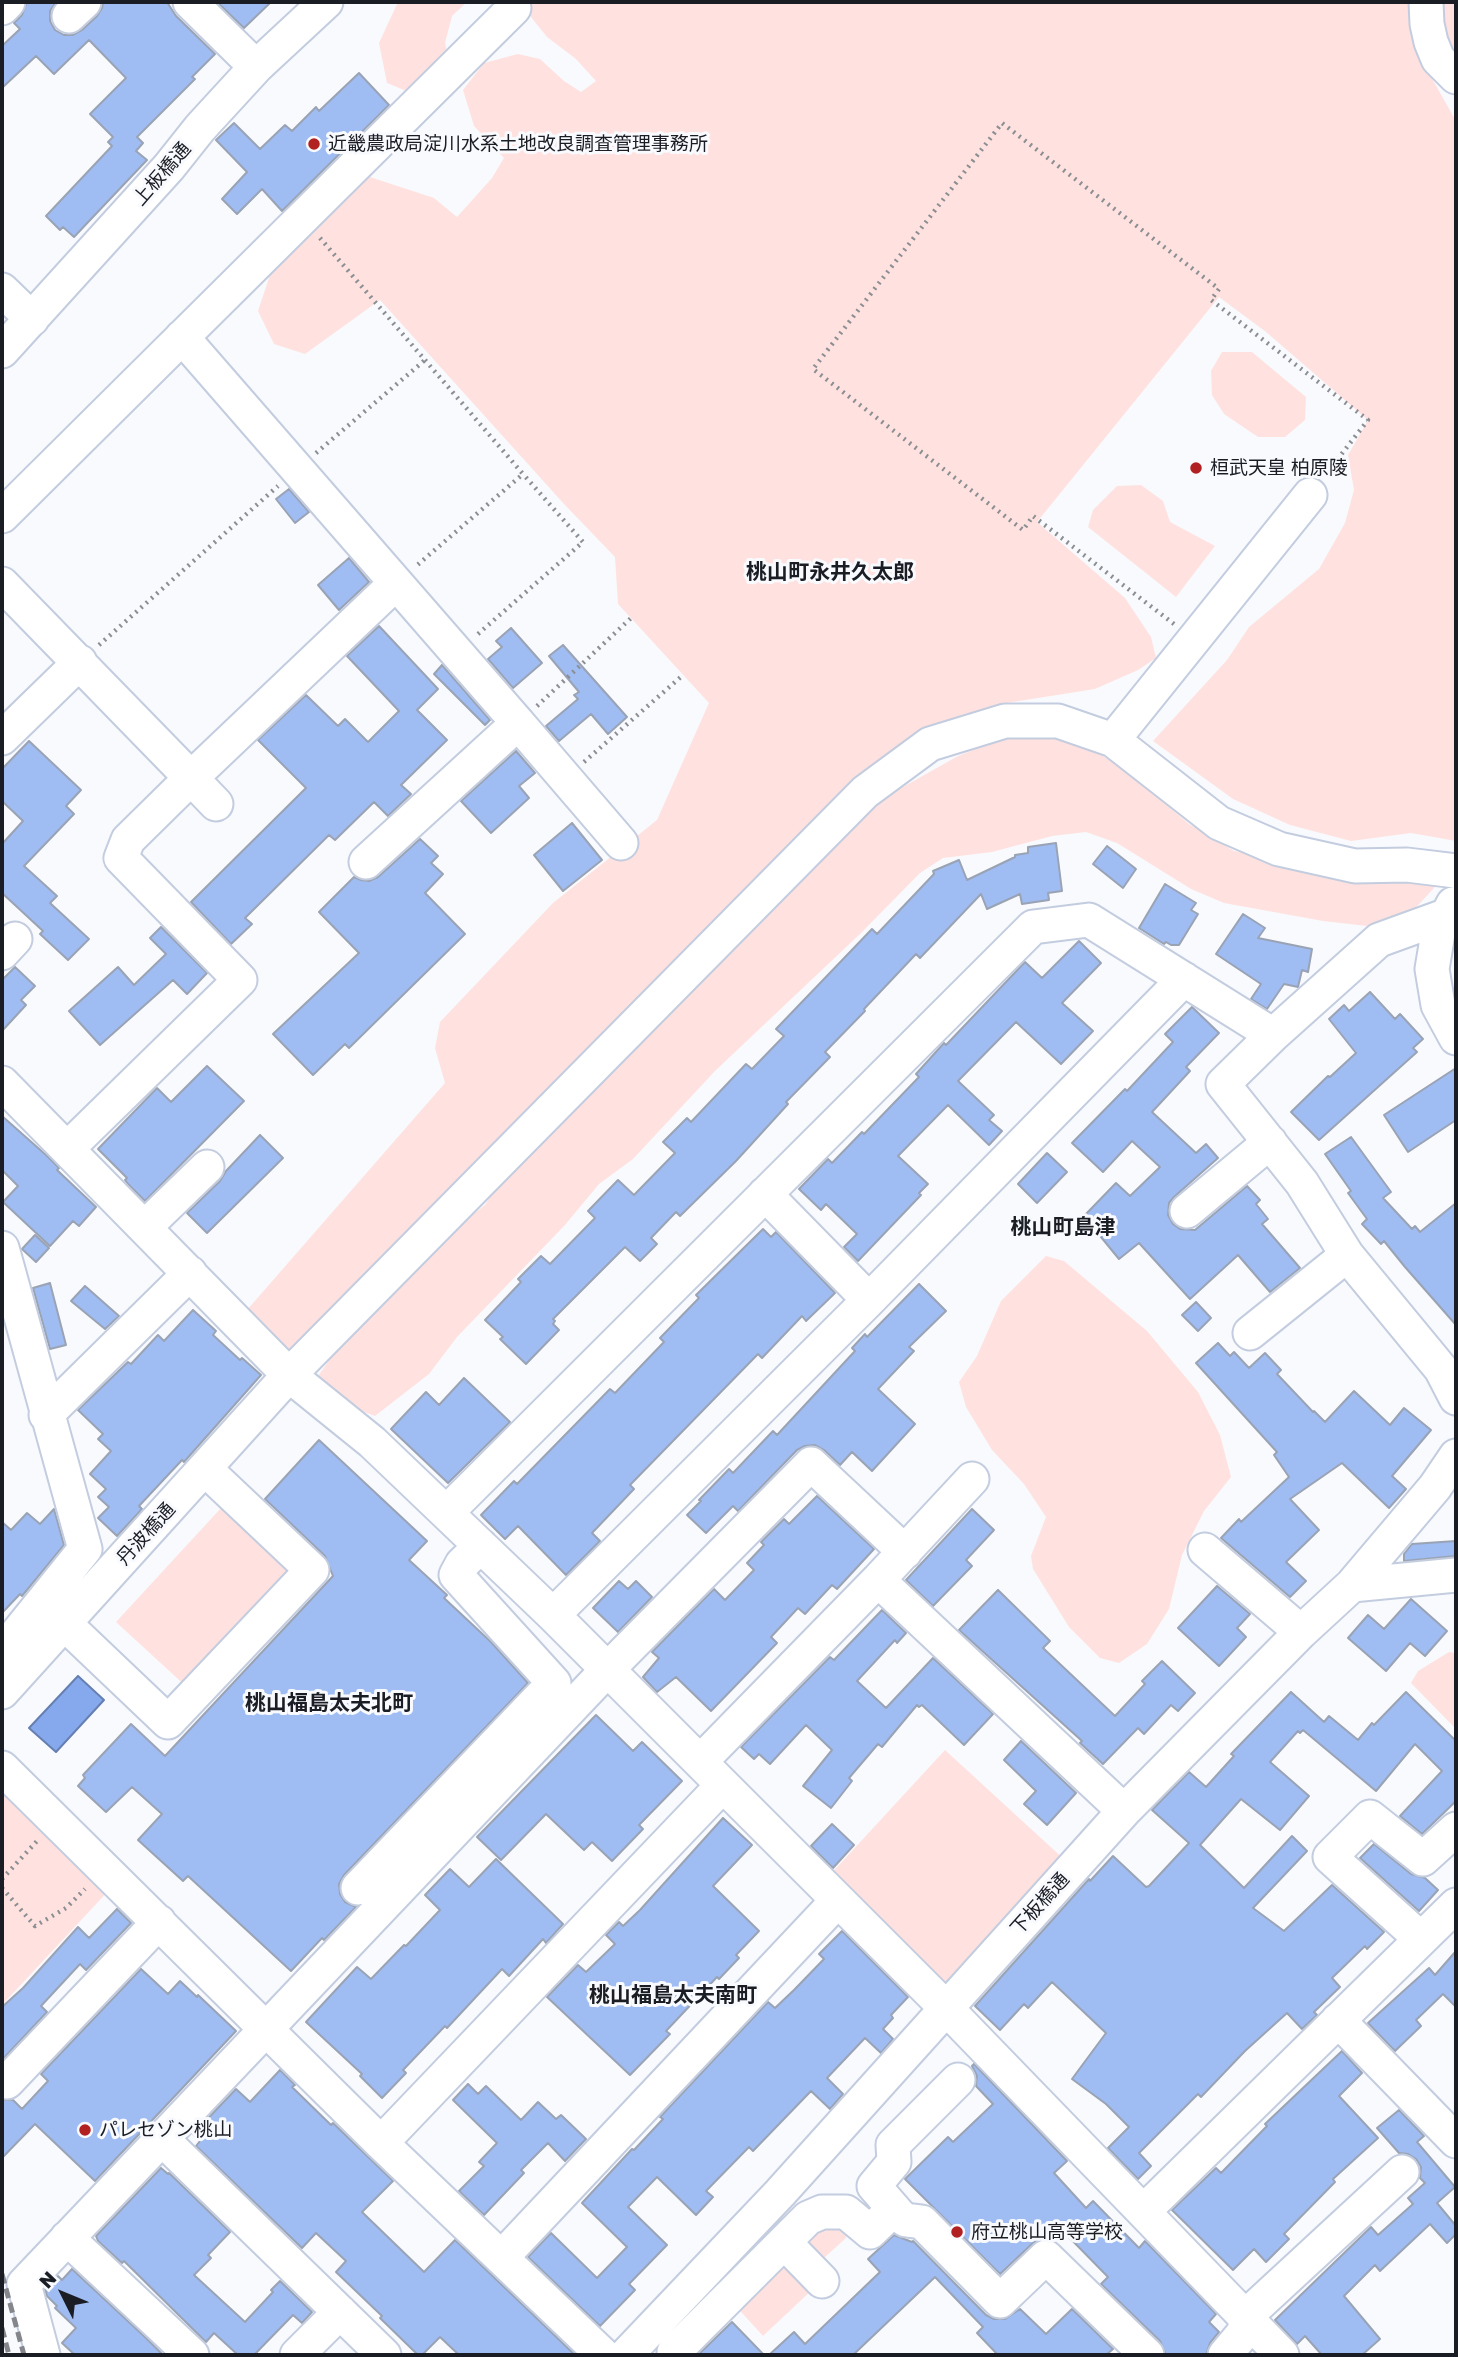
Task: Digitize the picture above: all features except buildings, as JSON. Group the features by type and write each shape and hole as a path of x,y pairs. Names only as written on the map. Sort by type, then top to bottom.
{"street":[{"path":"2,8 8,2"},
{"path":"190,2 256,67"},
{"name":"上板橋通","path":"2,351 256,67 327,2"},
{"path":"1426,2 1431,42 1438,59 1456,77"},
{"path":"2,516 514,8"},
{"path":"2,290 32,319"},
{"path":"182,337 621,843"},
{"path":"1112,740 1310,495"},
{"path":"67,1149 240,979 121,858 128,840 396,583"},
{"path":"2,584 216,804"},
{"path":"2,738 80,662"},
{"name":"丹波橋通","path":"2,1692 289,1375 865,792 930,744 1005,722 1058,721 1112,740 1219,822 1279,849 1355,866 1407,865 1456,871"},
{"path":"366,862 518,723"},
{"path":"1450,908 1379,940 1223,1084 1302,1183 1347,1255 1441,1368 1456,1398"},
{"path":"1450,908 1433,951 1433,978 1438,1005 1456,1038"},
{"path":"447,1512 1033,927 1089,920 1273,1035"},
{"path":"553,1615 869,1300 1184,979"},
{"path":"2,1083 289,1375 372,1442 553,1615 946,2008 1282,2355"},
{"path":"1187,1211 1270,1142"},
{"path":"145,1227 207,1167"},
{"path":"765,1194 869,1300"},
{"path":"2,1253 85,1549 2,1652"},
{"path":"1250,1334 1347,1255"},
{"path":"46,1415 190,1273"},
{"name":"下板橋通","path":"626,2355 780,2193 1124,1811 1301,1632 1352,1585 1435,1487 1456,1456"},
{"path":"43,2355 24,2284 607,1670 811,1464 905,1552"},
{"path":"65,1624 168,1722 312,1570 205,1469"},
{"path":"381,2143 711,1773 878,1580 972,1479"},
{"path":"358,1888 554,1683 456,1574 462,1564 481,1546"},
{"path":"1205,1550 1301,1632"},
{"path":"1352,1585 1456,1575"},
{"path":"878,1580 1124,1811"},
{"path":"2,1768 381,2143 603,2355"},
{"path":"1421,1940 1330,1857 1370,1817 1423,1859 1456,1829"},
{"path":"502,2257 838,1900"},
{"path":"1144,2211 1455,1907"},
{"path":"21,2078 81,1989 159,1922"},
{"path":"1338,2020 1456,2141"},
{"path":"958,2080 893,2145 894,2162 874,2186 906,2220 922,2222 1000,2301 1046,2257 1138,2352"},
{"path":"162,2139 384,2355"},
{"path":"1224,2355 1245,2331 1245,2317 1402,2172"},
{"path":"780,2193 808,2218"},
{"path":"677,2355 674,2352 808,2218 821,2212 846,2212 870,2232 894,2209"},
{"path":"67,2238 192,2355"},
{"path":"784,2242 822,2281"},
{"path":"298,2355 340,2312"}],"path":[{"path":"1194,640 1033,516 1023,530 813,369 1002,123 1219,289 1211,300 1368,420 1310,495"},
{"path":"303,218 583,542 457,652"},
{"path":"80,662 297,469 425,360"},
{"path":"396,583 523,474"},
{"path":"518,723 631,618"},
{"path":"565,779 683,675"},
{"path":"2,1879 37,1841"},
{"path":"2,1888 35,1926 66,1908 79,1894"}],"shaded area":[{"path":"398,2 467,2 452,16 445,43 450,67 416,95 387,83 379,43"},
{"path":"525,2 1412,2 1426,68 1456,121 1456,841 1411,833 1351,841 1290,825 1233,799 1153,741 1227,660 1249,627 1319,569 1345,523 1354,490 1348,455 1368,420 1266,332 1219,297 1037,522 1125,598 1151,637 1156,658 1138,670 1095,689 1000,704 904,746 294,1354 247,1310 445,1083 435,1048 440,1022 553,903 657,820 709,703 618,604 615,557 380,300 305,354 274,344 258,311 270,275 318,214 370,177 434,198 457,217 492,178 504,158 474,126 463,90 484,63 518,54 540,59 581,92 596,81 576,59 547,37 531,17"},
{"path":"1440,2 1456,2 1456,62 1448,48"},
{"path":"1222,352 1252,352 1306,397 1305,420 1285,437 1258,437 1224,414 1212,395 1211,371"},
{"path":"1141,485 1163,501 1170,522 1215,546 1176,597 1088,527 1093,510 1117,486"},
{"path":"1016,733 1046,735 1083,744 1124,769 1189,824 1234,851 1423,881 1435,887 1407,917 1367,926 1224,903 1191,889 1117,843 1086,832 1052,836 992,852 943,858 920,873 861,933 715,1071 633,1159 599,1184 565,1225 457,1337 429,1374 375,1416 346,1405 316,1379 337,1349 447,1235 485,1205 506,1172 844,831 894,792 958,756"},
{"path":"1046,1256 1064,1261 1147,1331 1198,1392 1220,1435 1231,1477 1204,1511 1182,1555 1169,1609 1147,1644 1119,1663 1100,1658 1069,1627 1033,1569 1031,1556 1046,1517 1024,1484 992,1450 966,1407 959,1382 977,1356 1001,1301"},
{"path":"222,1507 296,1576 190,1690 116,1622"},
{"path":"1449,1652 1456,1653 1456,1729 1411,1683 1418,1671"},
{"path":"945,1750 1067,1862 949,1991 828,1877"},
{"path":"2,1780 112,1887 2,2005"},
{"path":"825,2220 847,2232 846,2238 824,2258 815,2258 807,2243"},
{"path":"783,2255 814,2288 763,2336 733,2303"}],"water":[{"path":"78,1676 104,1700 56,1752 29,1728"}],"railway":[{"path":"2,2274 24,2355"},
{"path":"2,2328 9,2355"}],"place":[{"name":"近畿農政局淀川水系土地改良調査管理事務所","path":"314,144"},
{"name":"桓武天皇 柏原陵","path":"1196,468"},
{"name":"パレセゾン桃山","path":"85,2130"},
{"name":"府立桃山高等学校","path":"957,2232"}],"district":[{"name":"桃山町永井久太郎","path":"830,572"},
{"name":"桃山町島津","path":"1063,1227"},
{"name":"桃山福島太夫北町","path":"329,1703"},
{"name":"桃山福島太夫南町","path":"673,1995"}]}
